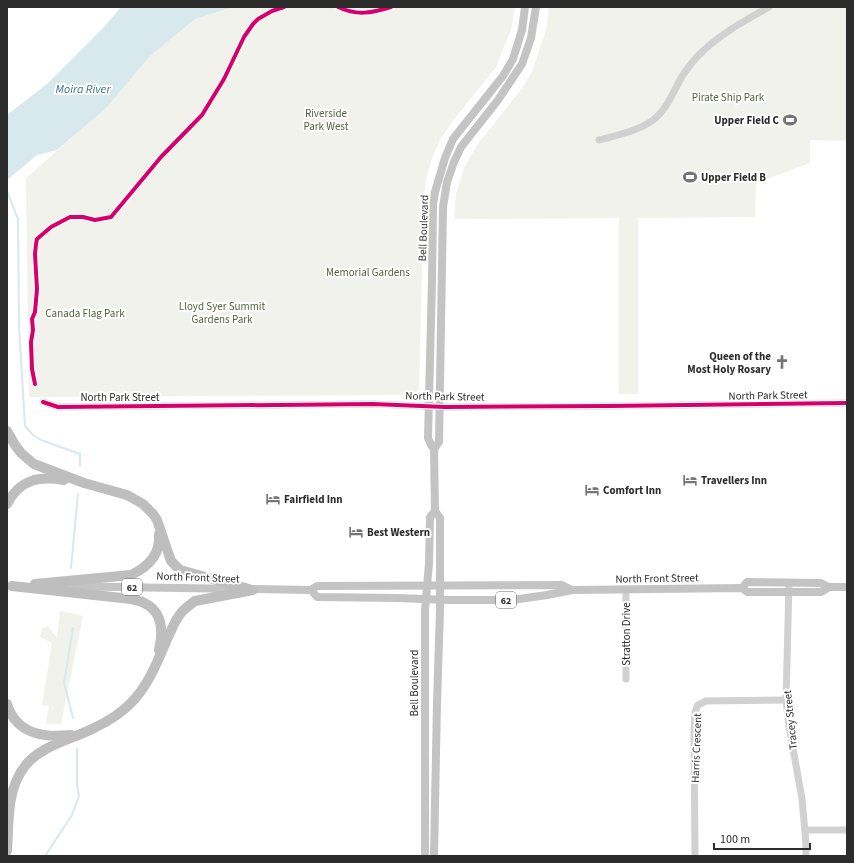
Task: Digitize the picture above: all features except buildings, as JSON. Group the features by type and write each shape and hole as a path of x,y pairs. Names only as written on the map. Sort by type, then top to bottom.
{"highway":[{"path":"7,431 21,453 34,464 84,483"},
{"path":"7,504 15,491 22,485 37,479 54,478 84,483 116,491 136,499 148,508 157,520 171,561 180,570 253,590"},
{"path":"10,586 131,575 138,572 150,563 158,551 160,539 157,520"},
{"path":"10,586 131,599 146,603 156,612 161,628 160,647 156,665"},
{"path":"7,851 11,797 18,776 31,760 40,753 81,733 95,728 125,709 140,692 150,676 175,621 187,606 195,601 253,590"},
{"path":"7,704 16,722 31,732 50,736 81,733"}],"main road":[{"name":"Bell Boulevard","path":"434,856 436,703 440,600 440,518 435,511 434,449 428,438 433,205 435,192 445,158 453,139 503,76 513,59 522,30 525,7"},
{"name":"Bell Boulevard","path":"434,449 439,442 438,406 443,207 447,182 461,147 498,100 522,64 531,38 536,7"},
{"name":"Bell Boulevard","path":"425,856 424,649 430,517 435,511"},
{"name":"North Front Street","path":"742,588 747,582 821,583 829,587 847,587"},
{"name":"North Front Street","path":"10,586 178,587 253,590 311,590 317,586 562,585 572,590"},
{"name":"North Front Street","path":"311,590 317,597 440,600 521,599 563,593 572,590 742,588 748,592 821,592 829,587"}],"street":[{"path":"599,140 642,127 654,120 667,104 693,61 703,51 730,30 769,7"},
{"name":"North Park Street","path":"43,402 58,407 373,404 428,406 610,406 847,403"},
{"name":"Tracey Street","path":"789,583 786,700 806,830 806,856"},
{"name":"Stratton Drive","path":"626,589 626,679"},
{"name":"Harris Crescent","path":"695,856 694,734 695,712 698,704 706,701 786,700"},
{"path":"806,830 847,830"}],"green space":[{"name":"Riverside Park West","path":"233,7 515,7 511,30 496,67 452,122 440,140 432,158 427,176 424,195 419,389 414,395 29,397 26,178 92,120 149,57 195,19"},
{"name":"Pirate Ship Park","path":"549,7 847,7 847,141 810,140 810,163 756,183 755,217 638,218 638,394 619,394 619,218 454,219 456,194 464,168 477,145 520,91 532,72 546,30"},
{"path":"60,611 83,616 61,724 46,724 49,706 42,705 52,643 40,637 42,628 48,626 57,638"}],"water":[{"name":"Moira River","path":"121,7 233,7 195,19 149,57 105,109 57,150 37,155 7,180 7,115 48,83 103,28"}],"waterway":[{"path":"7,191 18,219 19,327 25,426 33,435 41,440 80,454 80,466"},
{"path":"71,568 78,494"},
{"path":"73,628 64,683 73,718"},
{"path":"45,856 72,815 79,796 77,785 77,749"}],"cycle path":[{"path":"35,384 32,369 31,342 33,330 32,319 35,312 37,289 35,254 37,239 51,227 70,217 83,217 95,220 111,217 161,157 202,115 224,79 244,37 253,24 258,19 272,11 284,7"},
{"path":"338,7 358,13 377,11 391,7"},
{"path":"43,402 58,407 373,404 445,407 847,403"}],"place":[{"name":"Upper Field C","path":"790,120"},
{"name":"Upper Field B","path":"690,177"},
{"name":"Queen of the Most Holy Rosary","path":"782,362"},
{"name":"Travellers Inn","path":"690,480"},
{"name":"Comfort Inn","path":"592,490"},
{"name":"Fairfield Inn","path":"273,499"},
{"name":"Best Western","path":"356,532"}],"park label":[{"name":"Memorial Gardens","path":"368,272"},
{"name":"Lloyd Syer Summit Gardens Park","path":"222,312"},
{"name":"Canada Flag Park","path":"85,313"}]}
